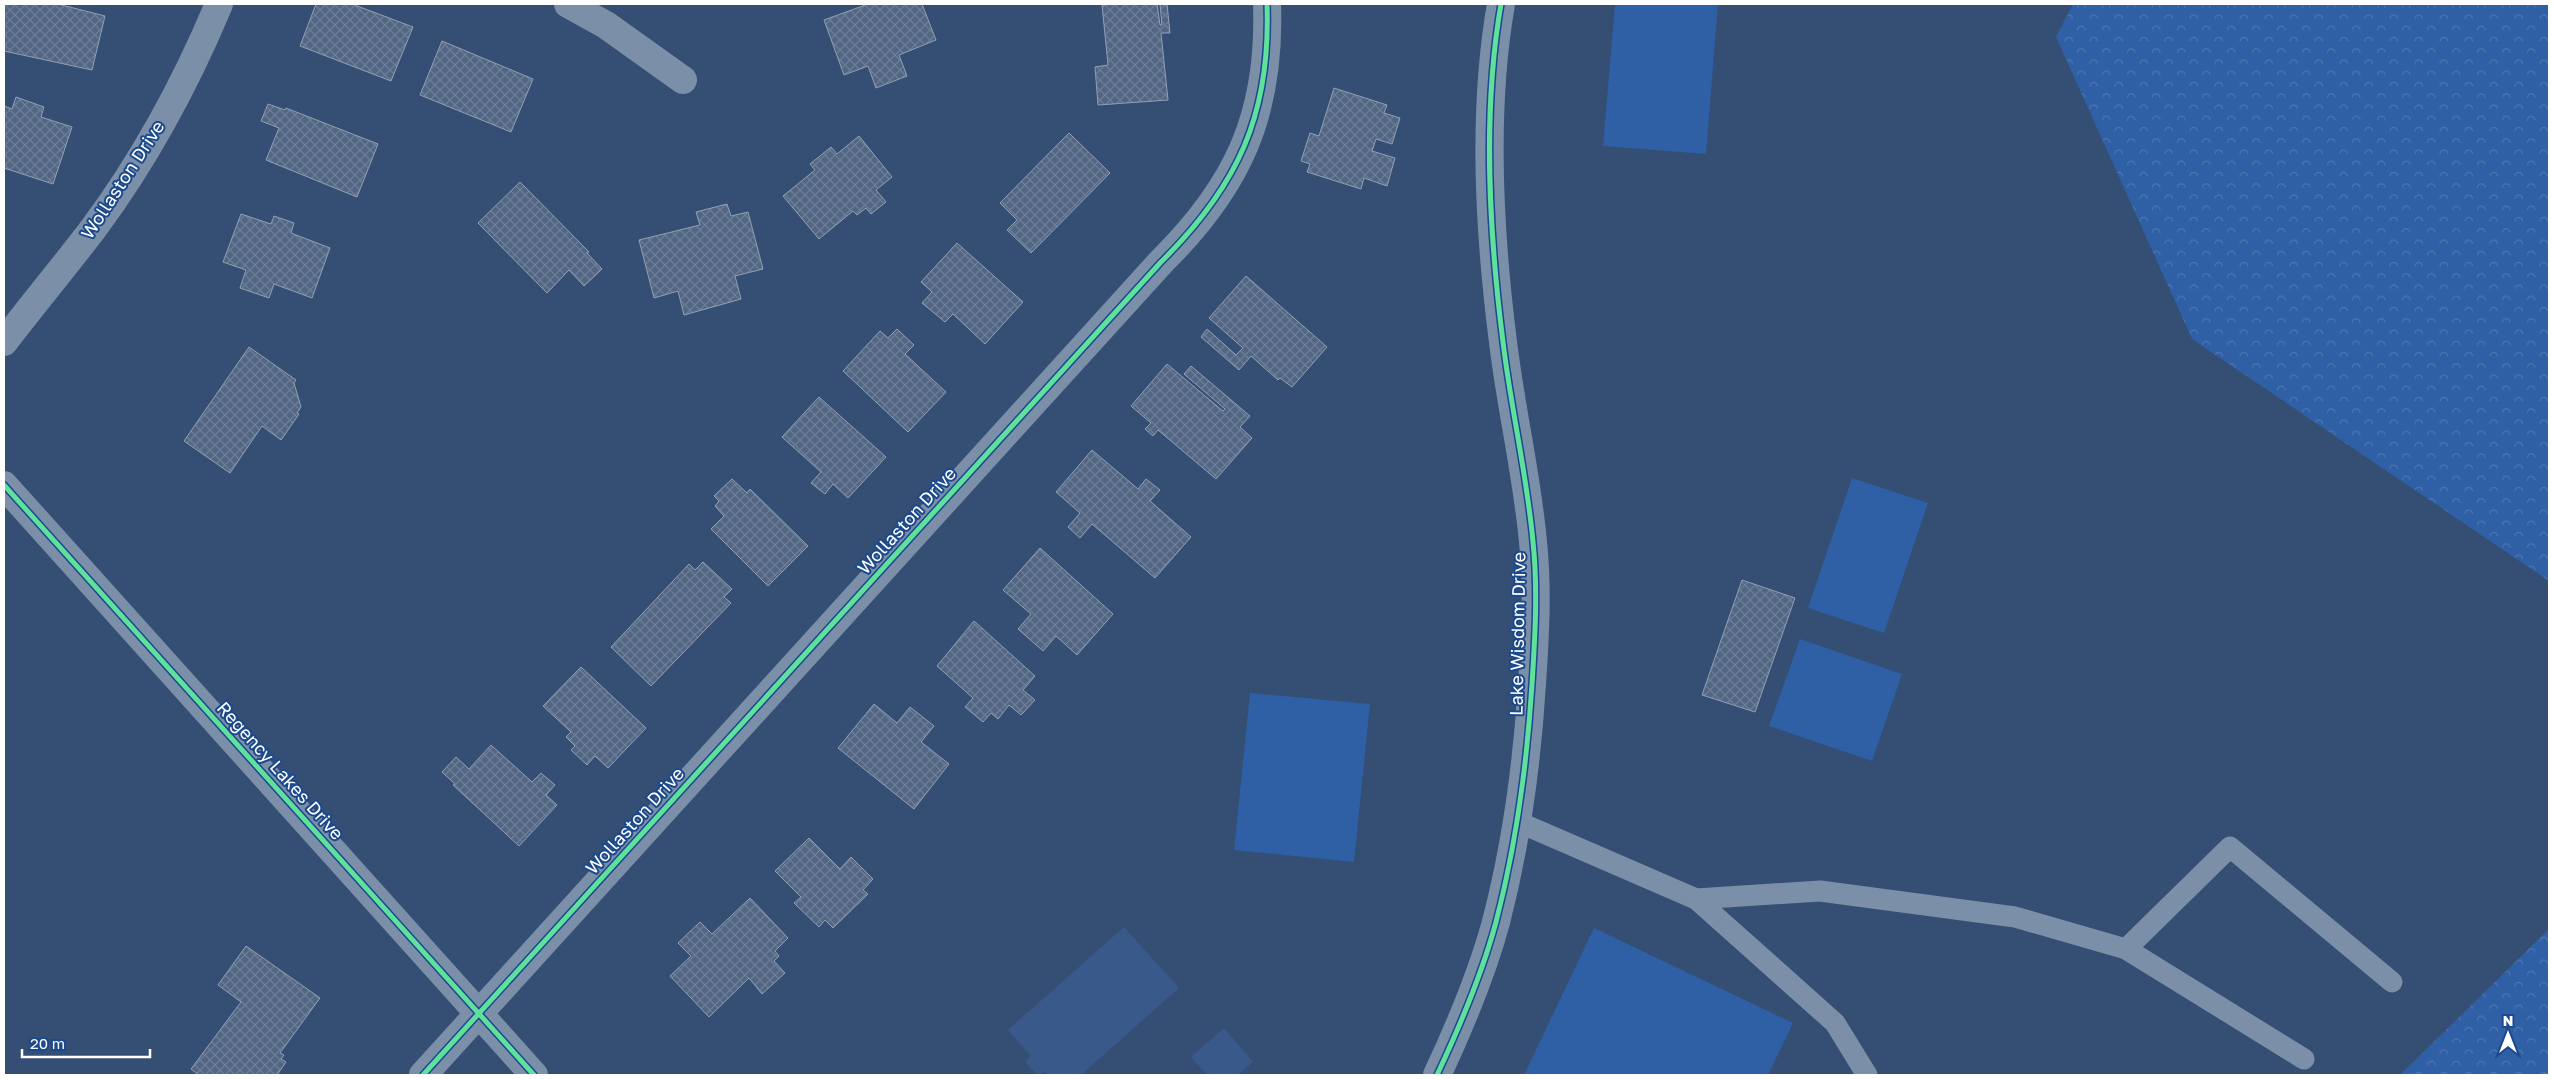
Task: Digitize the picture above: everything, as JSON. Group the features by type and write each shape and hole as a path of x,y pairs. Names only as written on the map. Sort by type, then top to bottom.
{"street":[{"name":"Wollaston Drive","path":"4,342 94,228 152,140 196,60 219,4"},
{"path":"568,4 606,25 683,80"},
{"name":"Wollaston Drive","path":"423,1075 1154,270 1192,231 1225,187 1249,136 1261,94 1268,40 1267,4"},
{"name":"Lake Wisdom Drive","path":"1437,1075 1459,1028 1496,924 1511,858 1528,746 1535,633 1534,543 1503,343 1491,233 1490,122 1501,4"},
{"name":"Regency Lakes Drive","path":"4,485 534,1075"}],"lane":[{"path":"1516,821 1696,899 1835,1023 1867,1075"},
{"path":"2126,948 2230,848 2392,982"},
{"path":"1696,899 1820,890 2015,917 2126,948 2304,1059"}],"green space":[{"path":"1615,4 1718,4 1706,154 1603,146"},
{"path":"2073,4 2549,4 2549,581 2192,339 2056,37"},
{"path":"1852,478 1928,503 1884,633 1808,608"},
{"path":"1800,639 1902,674 1872,761 1769,726"},
{"path":"1250,693 1370,704 1354,862 1234,850"},
{"path":"1594,928 1793,1023 1768,1075 1524,1075"},
{"path":"2549,929 2549,1075 2400,1075"}],"shaded area":[{"path":"1124,927 1179,988 1081,1075 1048,1075 1045,1072 1037,1075 1025,1062 1031,1056 1008,1030"},
{"path":"1224,1028 1253,1062 1237,1075 1207,1075 1191,1057"}],"building":[{"path":"4,4 58,4 105,16 92,70 4,51"},
{"path":"316,4 352,4 413,27 391,81 300,46"},
{"path":"868,4 922,4 936,40 899,55 907,76 876,88 868,66 844,75 824,20"},
{"path":"1157,4 1160,25 1162,25 1160,4 1167,4 1170,33 1161,33 1168,100 1098,105 1095,67 1108,65 1102,5"},
{"path":"442,41 533,79 511,132 420,95"},
{"path":"1334,88 1387,105 1384,113 1400,118 1392,144 1376,139 1372,151 1395,158 1387,186 1364,178 1361,189 1307,172 1310,164 1301,161 1310,133 1319,136"},
{"path":"16,97 44,107 41,117 72,127 53,184 4,168 4,106 12,109"},
{"path":"268,104 285,110 286,108 378,144 357,197 266,160 279,128 261,121"},
{"path":"1069,133 1110,173 1031,253 1007,230 1017,220 1000,203"},
{"path":"859,136 892,177 876,190 886,202 871,214 866,208 857,215 853,211 819,239 783,196 815,170 810,164 831,147 837,154"},
{"path":"520,182 589,252 587,253 602,269 584,286 569,270 547,293 478,223"},
{"path":"727,204 731,216 748,212 763,269 735,276 741,299 684,315 678,291 654,298 639,240 700,225 696,212"},
{"path":"241,214 271,224 274,216 294,223 291,233 330,248 312,298 274,284 269,298 240,288 246,270 223,262"},
{"path":"957,243 1023,302 985,344 953,314 945,322 922,303 932,292 921,282"},
{"path":"1246,276 1327,347 1292,387 1280,378 1278,380 1251,356 1239,370 1201,337 1207,329 1236,355 1243,348 1209,318"},
{"path":"897,329 914,345 905,354 946,392 908,432 843,371 880,331 888,338"},
{"path":"249,347 296,380 294,383 301,407 297,413 299,414 281,440 262,426 230,473 184,441"},
{"path":"1167,364 1223,411 1225,409 1184,374 1191,366 1250,416 1240,427 1252,438 1216,479 1158,430 1153,436 1145,429 1151,423 1131,406"},
{"path":"819,397 886,457 848,498 833,484 825,494 811,483 821,472 782,437"},
{"path":"1092,450 1138,489 1146,479 1160,490 1150,501 1191,537 1155,578 1092,524 1080,538 1068,527 1080,513 1056,492"},
{"path":"732,479 747,493 750,489 808,546 768,586 711,529 724,516 715,506 719,501 714,496"},
{"path":"1040,548 1113,614 1077,655 1056,636 1043,651 1018,629 1031,614 1003,590"},
{"path":"703,562 732,589 724,597 731,603 651,686 611,647 689,564 695,570"},
{"path":"1742,580 1795,598 1755,712 1702,695"},
{"path":"974,621 1035,676 1023,690 1035,700 1021,715 1009,705 998,719 991,713 983,722 965,707 973,698 937,666"},
{"path":"581,667 646,728 608,768 595,756 587,765 571,750 575,746 566,737 571,732 543,706"},
{"path":"874,704 897,723 910,707 934,726 921,742 949,764 914,809 838,748"},
{"path":"491,745 532,782 541,773 555,785 546,795 557,805 519,846 453,785 455,784 442,772 456,757 469,769"},
{"path":"809,838 840,869 851,857 873,879 863,890 868,894 833,928 825,920 819,927 794,903 801,897 775,871"},
{"path":"750,898 788,938 775,951 779,956 774,961 785,973 762,994 749,978 709,1017 670,976 691,956 678,943 700,922 712,934"},
{"path":"246,946 320,998 280,1053 284,1055 281,1059 286,1062 277,1075 199,1075 191,1069 241,1002 218,985"}],"cycle path":[{"path":"423,1075 1188,234 1211,205 1229,176 1244,146 1256,114 1263,80 1267,44 1267,4"},
{"path":"1437,1075 1477,980 1496,922 1503,893 1515,834 1524,774 1533,667 1536,595 1535,560 1527,492 1503,342 1491,215 1491,87 1501,4"},
{"path":"4,485 534,1075"}]}
